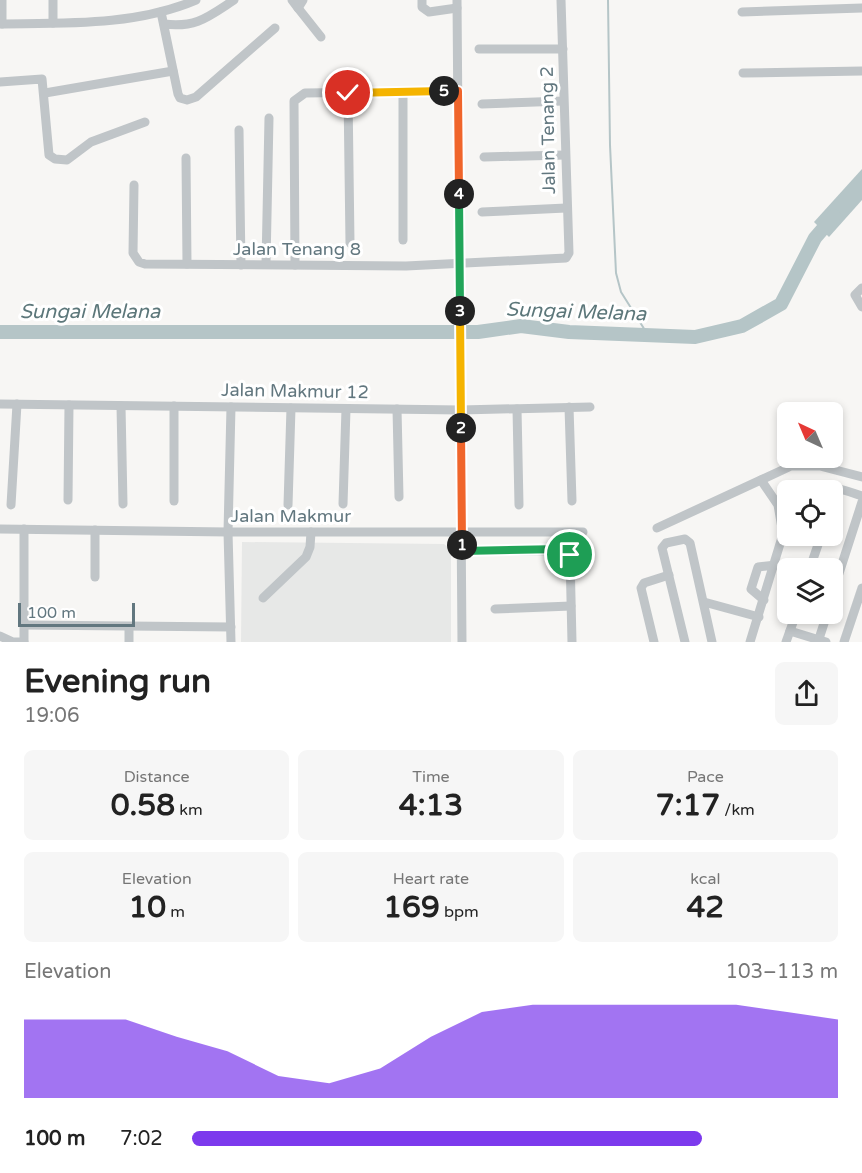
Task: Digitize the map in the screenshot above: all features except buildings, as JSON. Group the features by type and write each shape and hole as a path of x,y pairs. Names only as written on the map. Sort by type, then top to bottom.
{"street":[{"path":"2,0 1,24 83,23 161,12 196,0"},
{"path":"52,0 52,23"},
{"path":"164,24 180,26 200,23 234,0"},
{"path":"422,0 422,7 429,12 457,4 462,642"},
{"name":"Jalan Tenang 2","path":"561,0 569,253 566,258"},
{"path":"298,3 321,37"},
{"path":"742,12 862,8"},
{"path":"161,12 180,98 187,100 196,97 275,28"},
{"path":"479,49 563,49"},
{"path":"45,93 173,71"},
{"path":"743,73 862,72"},
{"path":"0,82 42,79 49,155 55,159 67,160 91,142 145,122"},
{"path":"295,265 294,101 305,93 458,91"},
{"path":"403,92 404,240"},
{"path":"348,93 350,243"},
{"path":"482,104 563,102"},
{"path":"267,264 269,118"},
{"path":"239,130 240,265"},
{"path":"484,157 565,155"},
{"path":"186,158 187,264"},
{"name":"Jalan Tenang 8","path":"134,185 133,253 135,259 145,264 267,264 460,270 566,258"},
{"path":"482,212 566,208"},
{"path":"862,288 855,295 862,307"},
{"name":"Jalan Makmur 12","path":"0,404 346,409 461,406 517,409 590,407"},
{"path":"11,505 17,404"},
{"path":"68,500 69,405"},
{"path":"121,406 123,504"},
{"path":"174,406 174,501"},
{"path":"231,407 228,532 231,642"},
{"path":"569,407 572,501"},
{"path":"288,505 291,408"},
{"path":"343,504 346,409"},
{"path":"397,409 399,497"},
{"path":"517,409 519,505"},
{"path":"657,528 791,466 820,466 862,477"},
{"path":"761,480 777,504"},
{"path":"843,490 862,496"},
{"path":"843,561 862,502"},
{"name":"Jalan Makmur","path":"0,529 228,532 583,532"},
{"path":"0,636 13,642 24,642 24,529"},
{"path":"95,530 95,577"},
{"path":"263,598 306,556 310,547 311,532"},
{"path":"685,642 664,545 688,540 712,642"},
{"path":"750,642 780,546"},
{"path":"462,551 566,551 570,555 572,642"},
{"path":"764,600 751,589 758,567 776,565"},
{"path":"654,642 641,588 645,583 669,575"},
{"path":"844,642 862,588"},
{"path":"704,602 759,616"},
{"path":"495,609 571,606"},
{"path":"786,642 792,624"},
{"path":"790,631 821,641 825,624"},
{"path":"24,625 231,627"},
{"path":"129,627 129,642"}],"shaded area":[{"path":"862,169 862,200 829,237 814,222"},
{"path":"242,542 444,544 451,550 451,642 241,642"}],"waterway":[{"path":"608,0 610,145 616,273 621,292 648,335"},
{"name":"Sungai Melana","path":"0,332 478,332 521,326 569,332 695,337 742,326 781,304 815,238 834,216"}],"route":[{"path":"348,93 458,91 462,551 562,549 570,555"}]}
